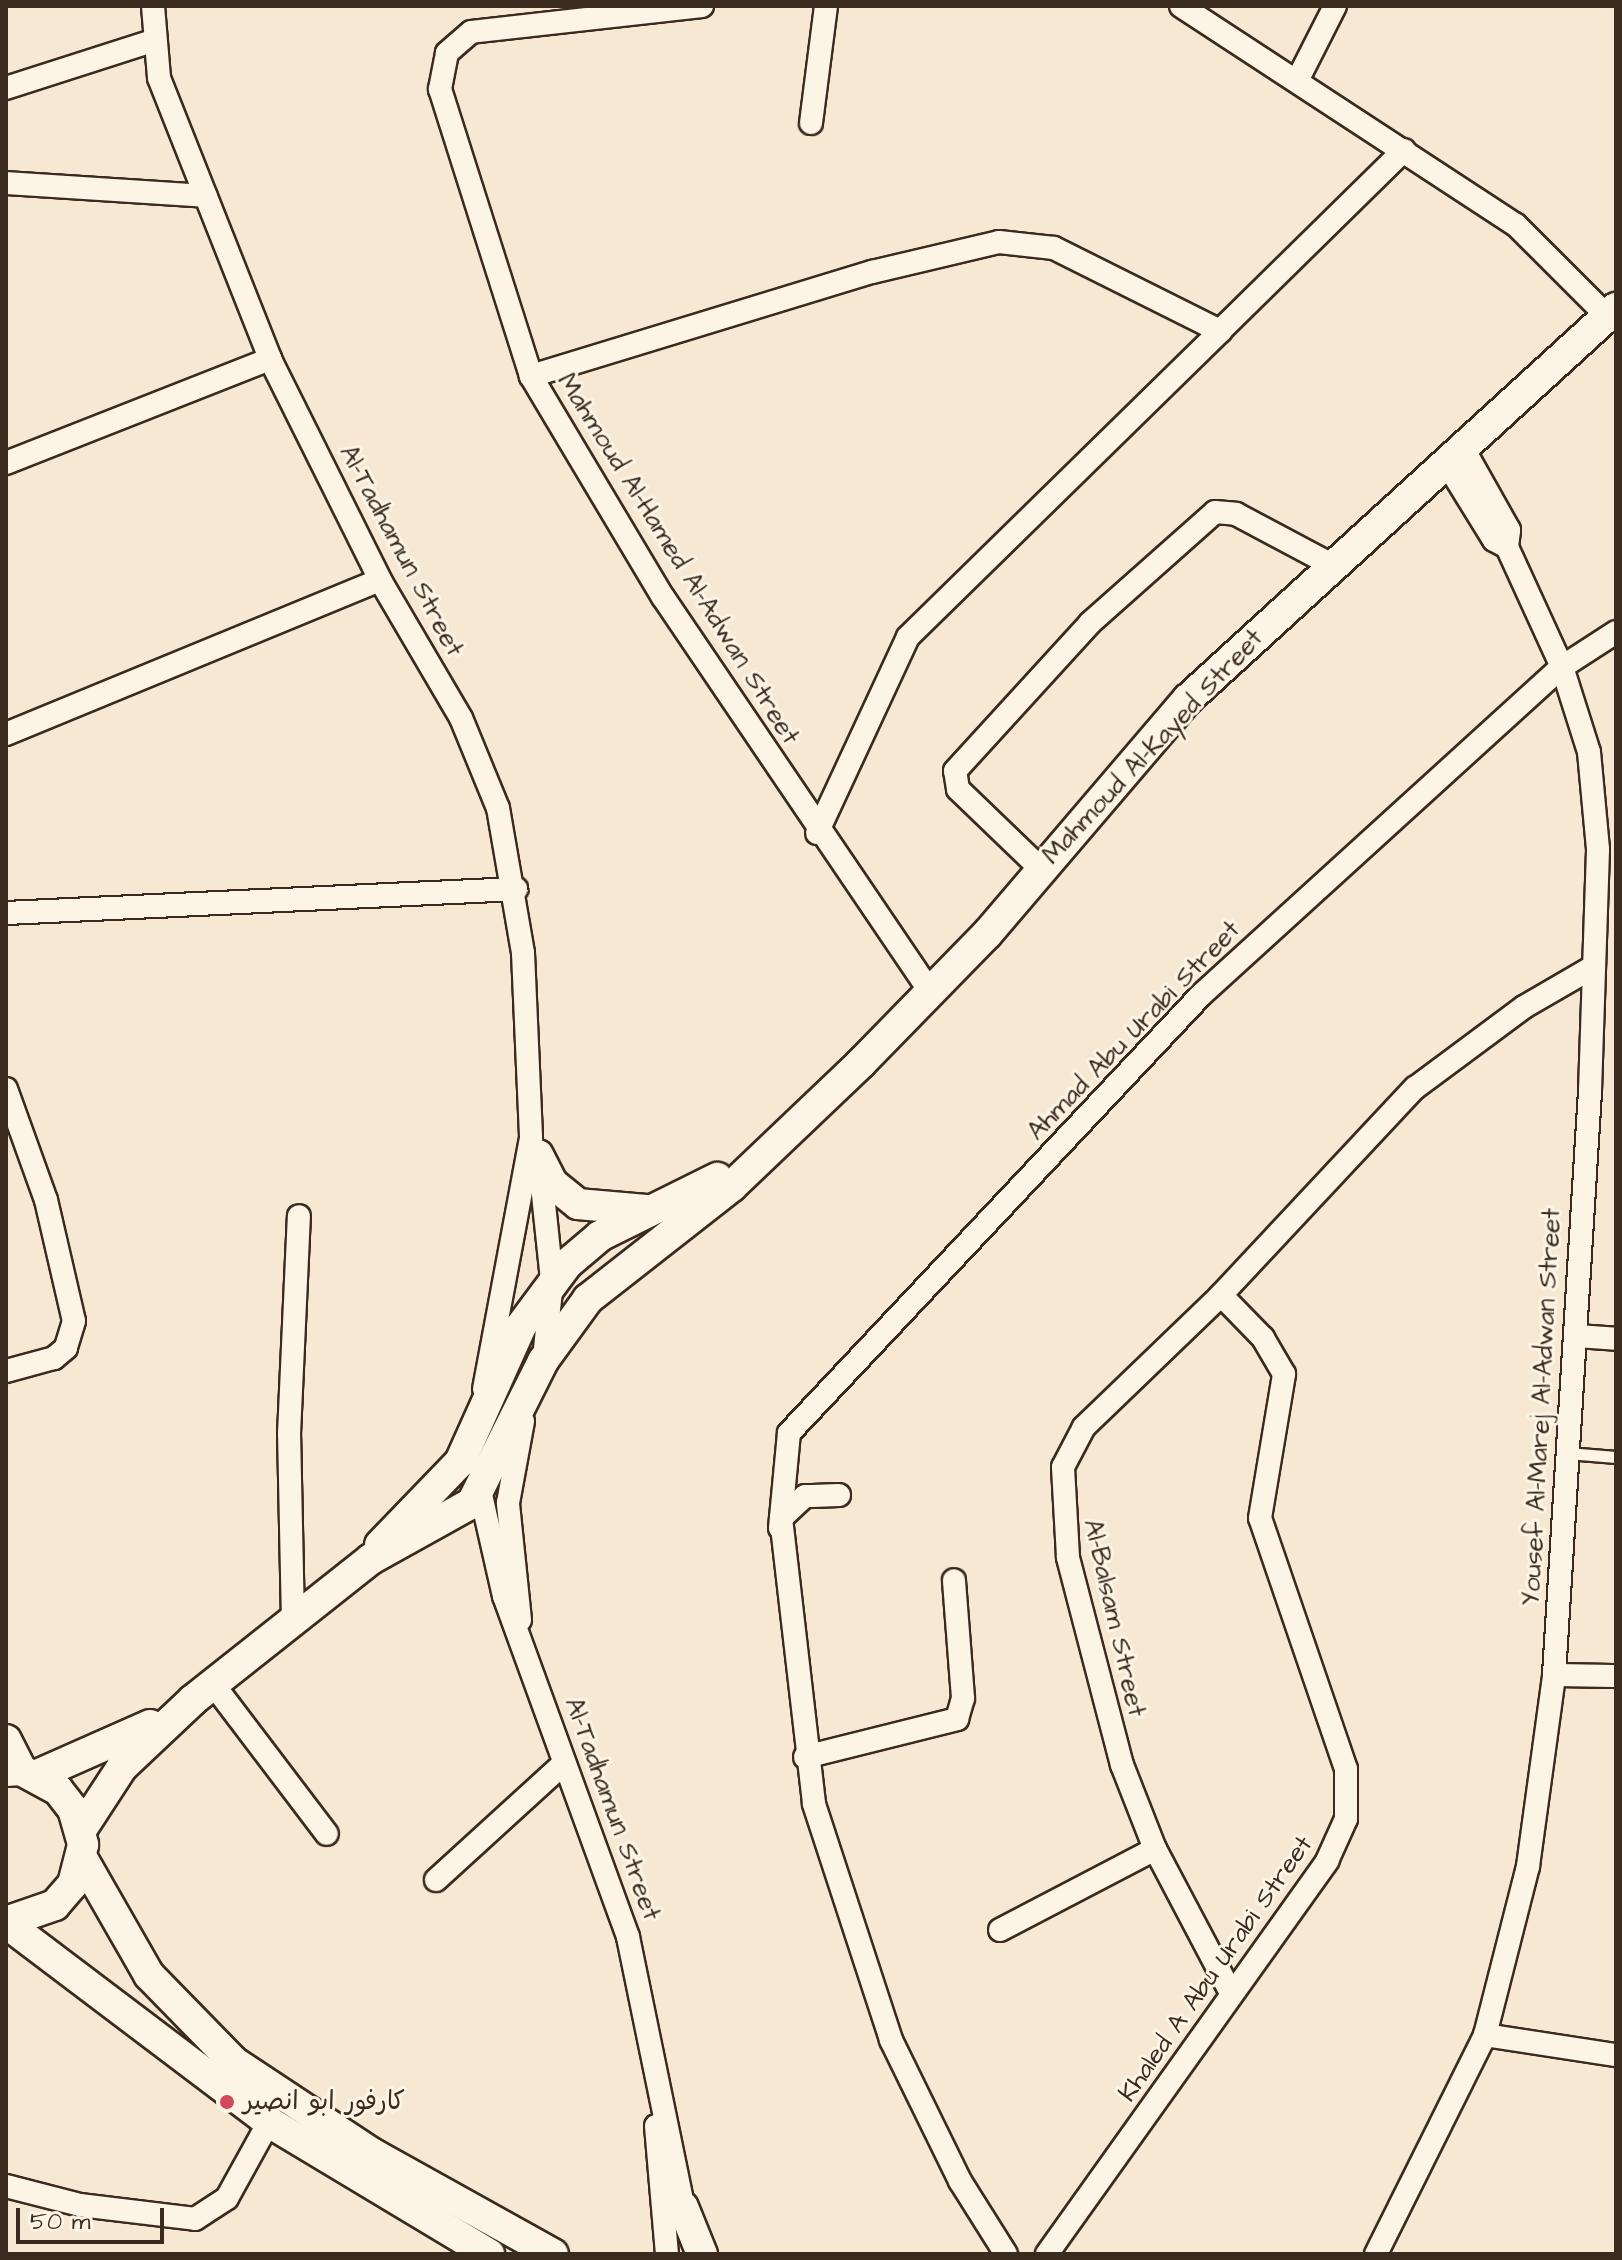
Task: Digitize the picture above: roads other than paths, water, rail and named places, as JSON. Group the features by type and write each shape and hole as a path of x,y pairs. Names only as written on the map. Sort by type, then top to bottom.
{"street":[{"name":"Al-Tadhamun Street","path":"153,6 152,41 159,78 270,359 380,580 478,755 516,889 535,1146 552,1281 543,1361 508,1503 520,1625 562,1765 628,1937 660,2109 693,2254"},
{"name":"Mahmoud Al-Hamed Al-Adwan Street","path":"702,6 471,32 447,53 440,89 531,376 583,470 817,833 930,992"},
{"path":"811,123 826,6"},
{"path":"1181,6 1298,79 1516,225 1611,312"},
{"path":"1298,79 1335,6"},
{"path":"6,88 152,41"},
{"path":"817,833 908,637 1404,150"},
{"path":"6,183 206,196"},
{"path":"531,376 872,272 999,242 1054,248 1220,331"},
{"name":"Mahmoud Al-Kayed Street","path":"371,1559 479,1496 543,1361 608,1279 732,1186 742,1170 930,992 1188,699 1330,564 1455,456 1611,312"},
{"path":"6,463 270,359"},
{"name":"Yousef Al-Marej Al-Adwan Street","path":"1376,2254 1485,2035 1528,1866 1554,1675 1577,1336 1597,809 1562,667 1507,547 1494,540 1455,456"},
{"path":"1041,869 958,789 955,771 1090,623 1215,512 1236,514 1330,564"},
{"path":"6,734 380,580"},
{"name":"Ahmad Abu Urabi Street","path":"1006,2254 960,2181 891,2040 853,1941 805,1757 780,1528 789,1433 1201,995 1562,667 1616,632"},
{"path":"6,913 516,889"},
{"name":"Al-Balsam Street","path":"1230,1991 1155,1849 1091,1662 1061,1485 1084,1427 1221,1295 1415,1088 1524,1007 1593,967"},
{"path":"6,1089 46,1200 74,1321 66,1348 54,1358 6,1371"},
{"name":"Al-Tadhamun Street","path":"520,1625 504,1596 479,1496 478,1431 535,1146"},
{"path":"535,1146 552,1183 578,1204 652,1210"},
{"name":"Mahmoud Al-Kayed Street","path":"6,1922 55,1905 81,1844 122,1767 203,1692 371,1559 447,1479 478,1431 513,1343 552,1281 600,1236 742,1170"},
{"path":"293,1622 289,1434 299,1216"},
{"name":"Khaled A Abu Urabi Street","path":"1047,2254 1230,1991 1327,1861 1349,1796 1260,1518 1284,1374 1263,1338 1221,1295"},
{"path":"1577,1336 1616,1339"},
{"path":"780,1528 790,1505 805,1496 839,1495"},
{"path":"805,1757 957,1719 963,1698 954,1580"},
{"path":"1554,1675 1616,1676"},
{"path":"203,1692 327,1834"},
{"name":"Mahmoud Al-Kayed Street","path":"21,1773 115,1745 203,1692"},
{"path":"6,1740 21,1773 58,1790 81,1844 149,1975 234,2062 373,2154 553,2254"},
{"path":"436,1880 562,1765"},
{"path":"1000,1930 1155,1849"},
{"path":"6,1922 269,2122 489,2254"},
{"path":"1485,2035 1616,2055"},
{"name":"Al-Tadhamun Street","path":"660,2109 667,2254"},
{"path":"6,2186 80,2205 195,2219 227,2198 269,2122"},
{"path":"683,2207 702,2254"}],"lane":[{"path":"1567,1453 1616,1457"}],"place":[{"name":"كارفور ابو انصير","path":"227,2102"}]}
